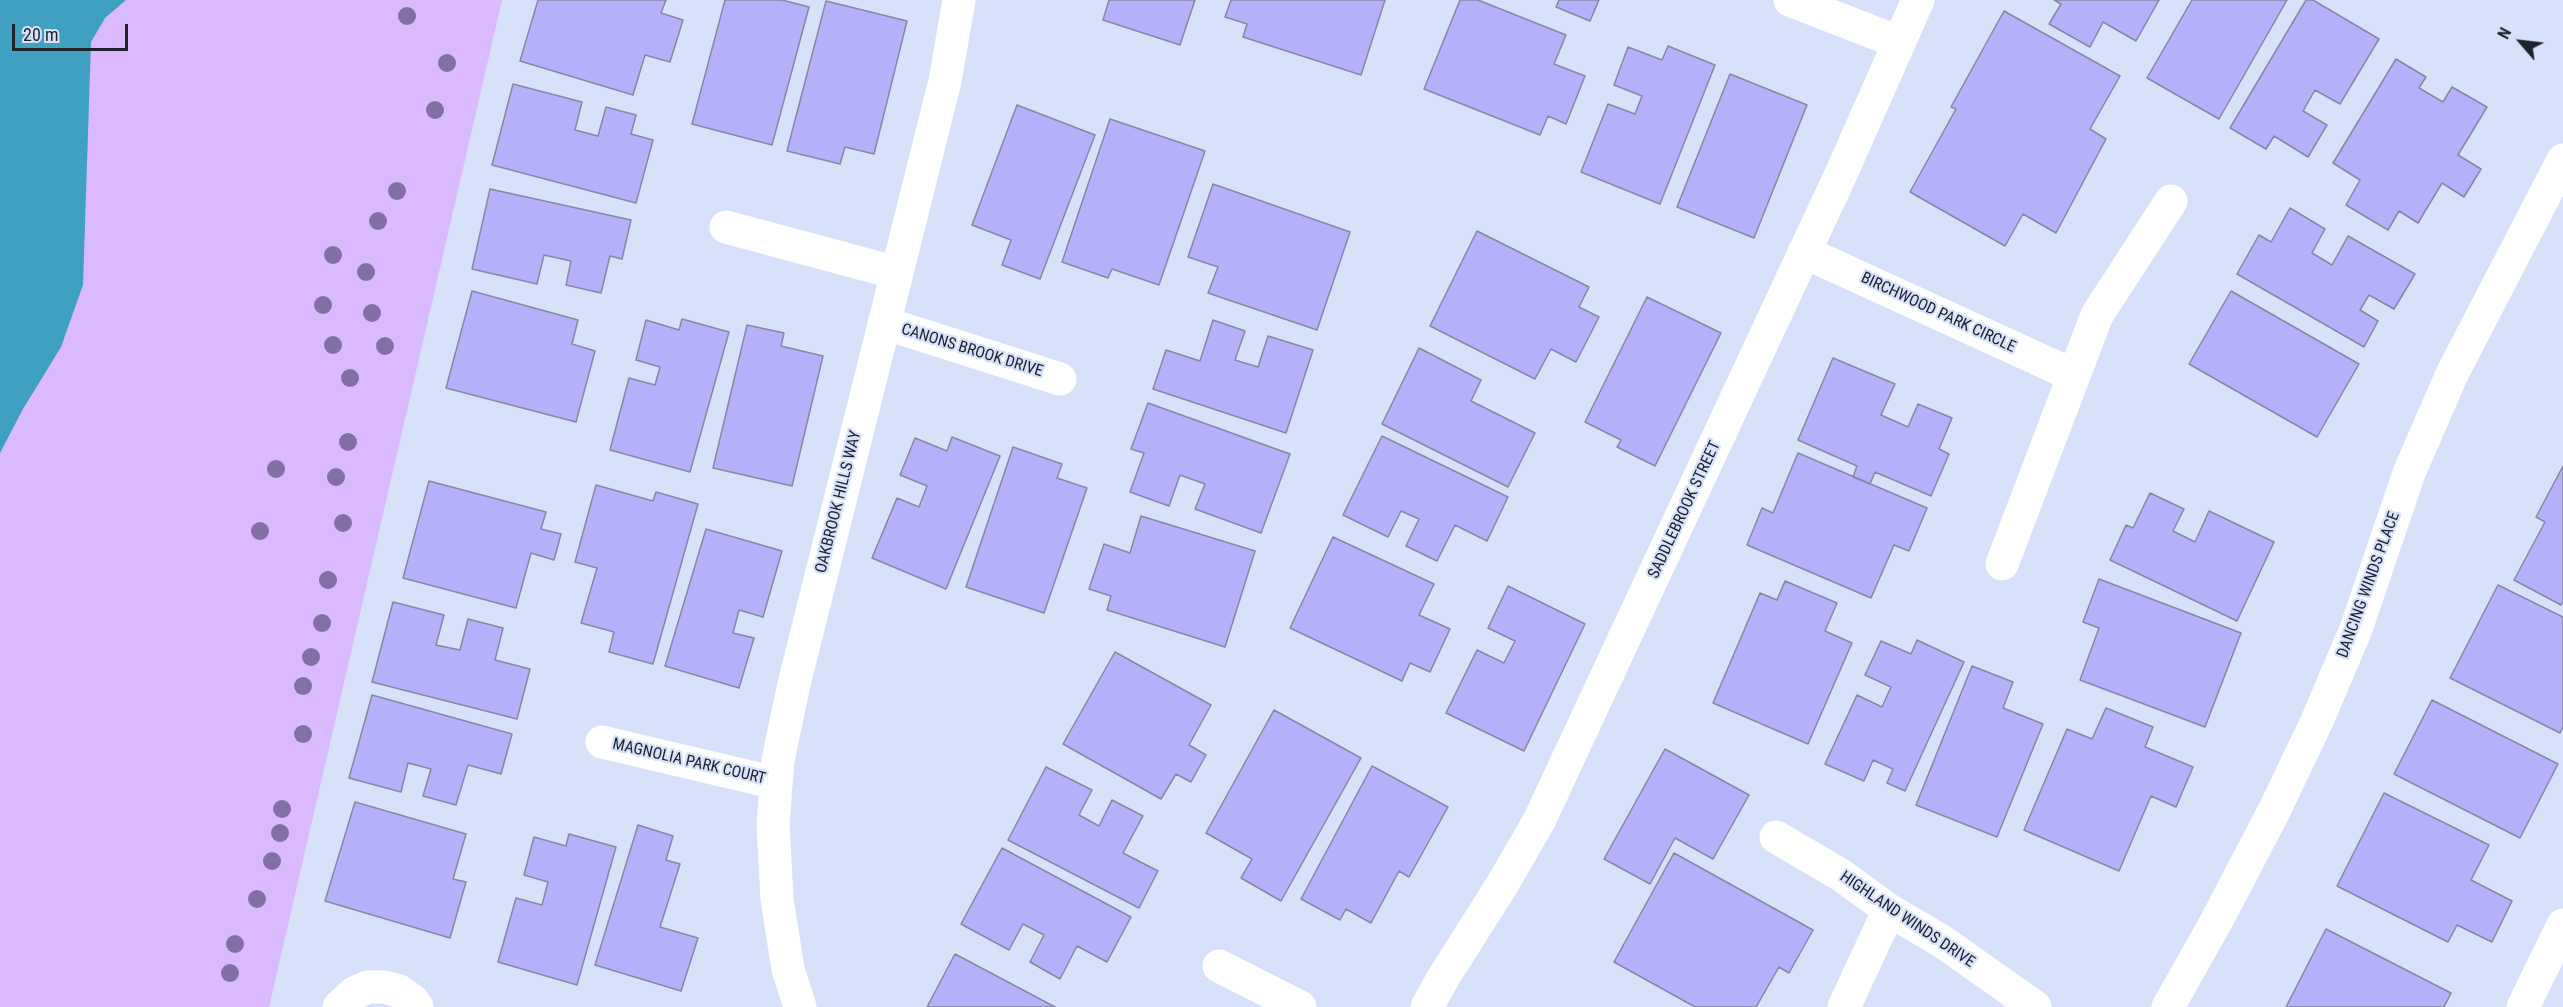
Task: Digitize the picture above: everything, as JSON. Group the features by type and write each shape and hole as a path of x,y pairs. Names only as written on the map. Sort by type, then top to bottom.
{"street":[{"name":"OAKBROOK HILLS WAY","path":"800,1007 788,969 777,899 773,824 778,760 794,684 945,81 958,0"},
{"path":"1790,0 1898,42"},
{"name":"SADDLEBROOK STREET","path":"1427,1007 1539,821 1841,174 1918,0"},
{"name":"DANCING WINDS PLACE","path":"2168,1007 2254,851 2313,731 2356,629 2409,473 2451,374 2563,160"},
{"path":"2002,564 2097,315 2171,201"},
{"path":"726,227 897,273"},
{"name":"BIRCHWOOD PARK CIRCLE","path":"1804,252 2073,375"},
{"name":"CANONS BROOK DRIVE","path":"884,323 1060,379"},
{"name":"MAGNOLIA PARK COURT","path":"602,742 776,783"},
{"name":"HIGHLAND WINDS DRIVE","path":"1776,837 1841,875 1889,910 1943,942 2035,1007"},
{"path":"1844,1007 1889,910"},
{"path":"2523,1007 2563,925"},
{"path":"1219,966 1300,1007"},
{"path":"339,1007 354,993 368,987 384,987 399,991 417,1007"}],"shaded area":[{"path":"0,0 502,0 269,1007 0,1007"}],"water":[{"path":"0,0 126,0 105,18 91,42 83,285 61,347 23,409 0,453"}],"building":[{"path":"538,0 666,0 661,13 683,20 670,62 645,55 633,95 520,61"},
{"path":"725,0 782,0 809,7 772,145 692,124"},
{"path":"1109,0 1195,0 1180,45 1103,20"},
{"path":"1231,0 1385,0 1361,75 1243,37 1247,24 1225,17"},
{"path":"1460,0 1478,0 1566,35 1554,64 1585,76 1566,124 1548,116 1540,135 1424,89"},
{"path":"1559,0 1599,0 1590,21 1556,7"},
{"path":"2054,0 2159,0 2136,41 2103,22 2090,47 2049,24 2061,4"},
{"path":"2192,0 2287,0 2219,119 2147,78"},
{"path":"2306,0 2313,0 2379,39 2340,104 2315,90 2303,111 2327,125 2308,157 2274,136 2266,149 2230,128"},
{"path":"826,1 907,21 874,154 845,147 840,164 787,151"},
{"path":"2004,11 2120,76 2090,129 2106,139 2056,233 2023,214 2005,246 1910,192 1956,109 1951,107"},
{"path":"1668,46 1715,65 1660,204 1581,172 1608,104 1635,114 1642,96 1614,85 1628,47 1662,60"},
{"path":"2396,59 2426,77 2419,88 2443,102 2452,87 2487,107 2458,155 2481,169 2464,197 2442,183 2418,223 2399,211 2388,230 2346,205 2360,180 2333,163"},
{"path":"1730,74 1807,105 1754,238 1677,207"},
{"path":"513,84 582,102 575,130 598,136 606,107 636,115 631,134 653,140 636,203 492,165"},
{"path":"1017,105 1095,135 1040,279 1002,265 1011,240 972,225"},
{"path":"1110,119 1205,151 1159,285 1112,269 1108,278 1062,262"},
{"path":"1213,184 1350,232 1317,330 1208,293 1218,267 1188,257"},
{"path":"490,189 631,220 622,259 610,256 601,293 566,285 571,261 544,255 537,284 472,269"},
{"path":"2290,208 2325,229 2312,253 2332,265 2348,236 2415,274 2394,309 2369,295 2360,310 2378,321 2364,347 2237,274 2259,235 2271,242"},
{"path":"1477,231 1589,287 1579,307 1599,317 1576,362 1551,349 1535,379 1430,326"},
{"path":"472,291 578,320 572,344 595,351 576,422 446,388"},
{"path":"2231,291 2359,364 2317,437 2189,364"},
{"path":"1647,297 1721,333 1655,466 1617,447 1621,440 1585,422"},
{"path":"682,319 729,332 690,472 610,450 629,378 655,385 660,367 636,360 646,320 679,330"},
{"path":"1213,320 1245,331 1235,360 1258,367 1268,336 1313,350 1286,433 1153,389 1166,350 1200,361"},
{"path":"747,325 784,333 781,346 823,356 792,486 713,468"},
{"path":"1419,348 1481,380 1471,401 1535,433 1508,487 1382,424"},
{"path":"1833,358 1895,384 1881,415 1908,427 1918,404 1952,418 1939,449 1949,454 1931,496 1875,472 1870,484 1853,477 1857,466 1798,440"},
{"path":"1148,403 1290,454 1261,533 1195,509 1205,484 1180,475 1169,506 1130,492 1144,453 1131,449"},
{"path":"1382,436 1508,497 1487,541 1455,525 1437,561 1406,546 1419,519 1401,511 1388,537 1343,515"},
{"path":"952,437 1000,456 946,589 872,558 897,498 919,507 927,486 900,475 915,438 947,451"},
{"path":"1013,447 1062,464 1057,478 1087,488 1044,613 966,587"},
{"path":"1798,453 1927,508 1909,551 1894,545 1871,598 1747,545 1762,508 1773,513"},
{"path":"2563,466 2563,602 2561,605 2514,580 2545,522 2536,517"},
{"path":"429,481 546,512 541,529 561,534 554,560 531,553 516,608 403,578"},
{"path":"596,485 653,501 656,492 698,504 653,664 609,652 614,632 581,623 597,568 575,562"},
{"path":"2150,493 2184,509 2173,531 2195,542 2209,511 2274,542 2237,621 2110,560 2126,525 2133,528"},
{"path":"1141,516 1255,551 1225,647 1107,610 1111,596 1089,589 1104,544 1130,553"},
{"path":"706,529 782,551 763,617 739,610 733,633 754,638 739,688 665,666"},
{"path":"1333,537 1434,584 1419,615 1450,629 1430,672 1410,663 1402,681 1290,628"},
{"path":"2099,579 2241,633 2205,727 2080,680 2099,628 2083,622"},
{"path":"1785,581 1837,603 1825,631 1852,643 1808,744 1713,703 1760,593 1777,600"},
{"path":"2498,585 2563,617 2563,727 2560,733 2450,678"},
{"path":"1508,586 1585,624 1524,751 1446,713 1477,650 1504,663 1515,641 1488,628"},
{"path":"393,602 444,615 436,645 460,650 468,619 503,628 495,660 530,669 517,719 372,682"},
{"path":"1917,640 1964,662 1905,791 1887,783 1893,769 1873,760 1864,781 1825,764 1857,695 1882,707 1891,687 1865,675 1881,641 1911,654"},
{"path":"1115,652 1211,705 1189,745 1206,755 1191,782 1176,774 1161,799 1063,744"},
{"path":"1972,666 2013,682 2003,708 2043,724 1997,837 1916,805"},
{"path":"372,695 512,734 501,774 468,765 456,805 423,796 431,769 408,763 401,792 349,778"},
{"path":"2432,700 2558,764 2520,838 2394,774"},
{"path":"2106,708 2153,727 2145,747 2193,767 2176,807 2151,796 2119,871 2024,830 2067,729 2092,739"},
{"path":"1274,710 1361,758 1281,901 1241,878 1252,859 1206,833"},
{"path":"1665,749 1749,795 1713,859 1675,838 1650,884 1604,859"},
{"path":"1372,766 1448,807 1409,877 1399,871 1371,923 1346,909 1340,920 1301,899"},
{"path":"1046,767 1092,790 1079,815 1099,826 1112,800 1143,816 1123,853 1158,871 1139,908 1008,840"},
{"path":"2384,793 2489,845 2471,880 2512,901 2492,942 2457,925 2448,942 2337,886"},
{"path":"355,802 466,834 453,879 466,882 450,938 325,901"},
{"path":"638,825 673,836 666,860 680,864 660,927 698,938 681,991 595,965"},
{"path":"569,834 616,847 577,985 498,962 516,898 542,905 548,882 524,875 534,837 566,846"},
{"path":"1002,848 1131,917 1107,962 1077,946 1060,979 1030,962 1044,935 1023,924 1009,950 961,924"},
{"path":"1674,853 1813,930 1789,973 1779,967 1756,1007 1695,1007 1614,962"},
{"path":"2326,929 2451,993 2444,1007 2286,1007"},
{"path":"955,954 1055,1007 927,1007"}]}
